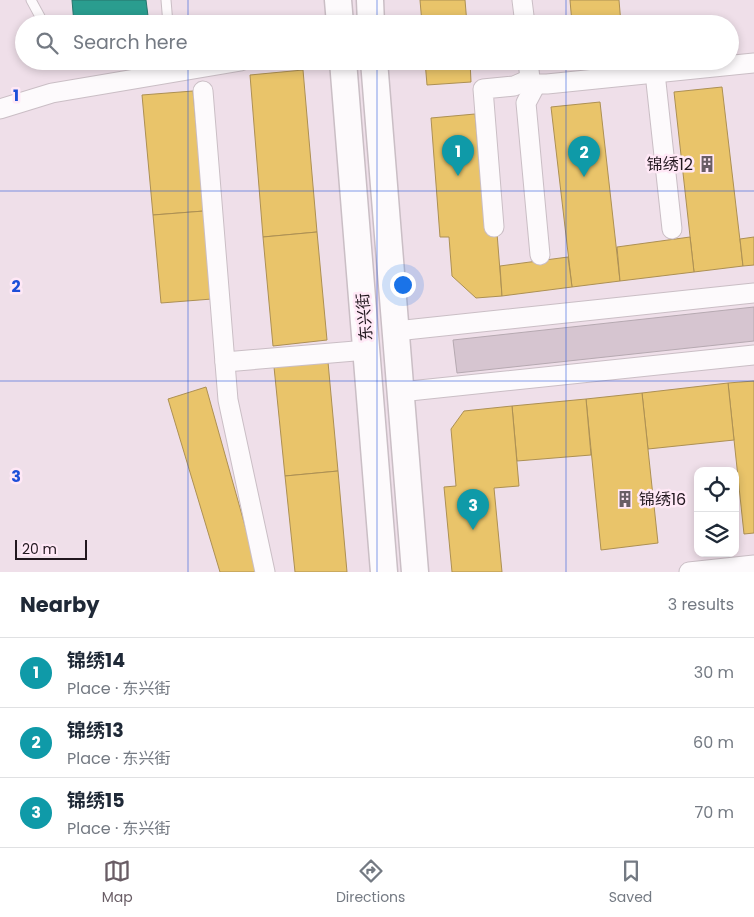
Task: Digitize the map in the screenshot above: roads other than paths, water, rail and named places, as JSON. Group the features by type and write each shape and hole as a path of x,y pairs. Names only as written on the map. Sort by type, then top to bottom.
{"main road":[{"path":"338,0 339,15"},
{"path":"370,0 371,15"},
{"name":"东兴街","path":"344,70 384,572"},
{"name":"东兴街","path":"375,70 414,572"},
{"path":"366,342 396,331"},
{"path":"370,395 400,392"}],"street":[{"path":"522,0 523,15"},
{"path":"739,65 754,63"},
{"path":"0,109 52,94 189,70"},
{"path":"531,75 547,84 685,70"},
{"path":"655,73 672,229"},
{"path":"494,227 483,88 514,86 531,75"},
{"path":"531,75 526,103 540,255"},
{"path":"203,91 228,400 265,572"},
{"path":"396,331 754,293"},
{"path":"225,362 366,342"},
{"path":"400,392 754,355"},
{"path":"690,572 754,565"}],"lane":[{"path":"31,0 39,15"},
{"path":"166,0 167,15"}],"place":[{"name":"锦绣12","path":"707,164"},
{"name":"锦绣14","path":"458,176"},
{"name":"锦绣13","path":"584,177"},
{"name":"锦绣16","path":"625,499"},
{"name":"锦绣15","path":"473,530"}]}
